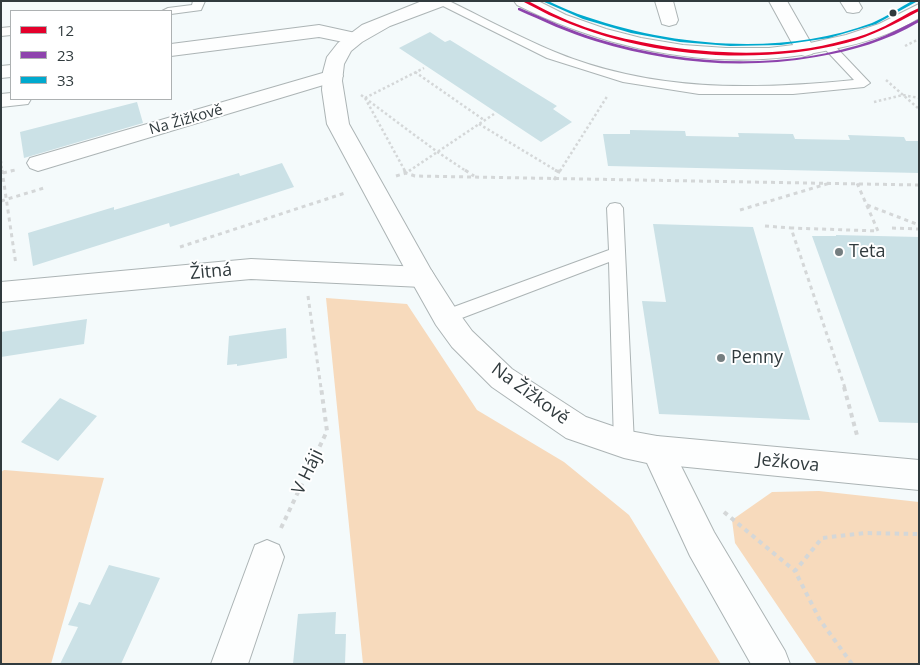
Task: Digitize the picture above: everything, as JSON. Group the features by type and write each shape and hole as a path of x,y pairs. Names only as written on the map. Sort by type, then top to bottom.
{"street":[{"name":"Na Žižkově","path":"440,1 389,21 353,38 336,57 333,76 333,103 338,124 422,277 446,317 462,339 502,378 576,428 624,444 657,450"},
{"path":"523,1 541,11 618,38 713,55 757,54 828,46 868,34 907,18 919,9"},
{"path":"664,1 670,20"},
{"path":"778,1 805,50"},
{"path":"172,50 314,31 353,38"},
{"path":"172,63 206,45"},
{"name":"Na Žižkově","path":"38,163 333,76"},
{"name":"Žitná","path":"10,291 251,269 422,277"},
{"path":"657,450 702,544 772,664"},
{"name":"Ježkova","path":"657,450 919,475"},
{"path":"229,664 267,557"}],"lane":[{"path":"172,11 197,8 199,1"},
{"path":"440,1 551,55 623,78 699,90 792,90 864,83 828,46"},
{"path":"616,208 624,444"},
{"path":"446,317 617,253"}],"path":[{"path":"364,98 424,68"},
{"path":"415,72 484,120"},
{"path":"883,77 919,109"},
{"path":"554,180 608,94 623,78"},
{"path":"600,92 617,96"},
{"path":"359,93 436,151 474,176"},
{"path":"867,103 903,95 919,98"},
{"path":"364,98 406,173 415,176 474,176 554,180 833,182 919,185"},
{"path":"172,250 406,173 436,151 494,114"},
{"path":"478,124 559,172"},
{"path":"1,161 10,291"},
{"path":"740,210 833,182"},
{"path":"765,226 878,231 857,183"},
{"path":"867,204 919,224"},
{"path":"791,228 845,389 866,471"},
{"path":"892,228 919,229"},
{"name":"V Háji","path":"267,557 328,431 304,271"},
{"path":"718,506 732,520 795,571 810,606 852,664"},
{"path":"795,571 822,538 865,533 919,534"}],"shaded area":[{"path":"326,298 407,304 477,410 564,462 629,515 721,664 363,664"},
{"path":"4,470 104,478 51,664 1,664 1,472"},
{"path":"819,491 919,502 919,664 817,664 735,543 732,520 772,492"}],"building":[{"path":"430,32 445,42 450,40 557,106 553,109 572,122 541,142 399,48"},
{"path":"137,102 143,123 24,158 20,132"},
{"path":"630,130 685,131 686,136 739,137 738,133 793,134 795,139 850,140 848,135 904,137 906,141 919,141 919,173 608,166 603,134 630,134"},
{"path":"282,163 294,187 170,227 169,223 33,266 28,233 114,207 114,210 239,173 240,176"},
{"name":"Penny","path":"653,224 753,227 810,420 659,414 642,301 666,302"},
{"path":"812,236 919,237 919,423 879,422"},
{"path":"87,319 84,344 1,357 1,332"},
{"path":"286,328 287,358 237,366 237,364 227,365 229,336"},
{"path":"60,398 97,416 58,461 21,442"},
{"path":"109,565 160,578 121,664 60,664 78,627 68,625 79,602 90,605"},
{"path":"336,612 335,634 346,634 345,664 293,664 298,614"}],"transit line":[{"name":"12","path":"524,1 571,23 601,34 679,50 721,54 763,54 806,50 846,42 885,28 919,9"},
{"name":"33","path":"544,1 585,18 631,31 680,41 730,45 781,44 829,37 874,23 914,2"},
{"name":"23","path":"519,9 595,40 673,58 712,62 752,63 793,60 834,53 878,40 919,20"}],"place":[{"name":"Teta","path":"839,252"},
{"name":"Penny","path":"721,358"}]}
